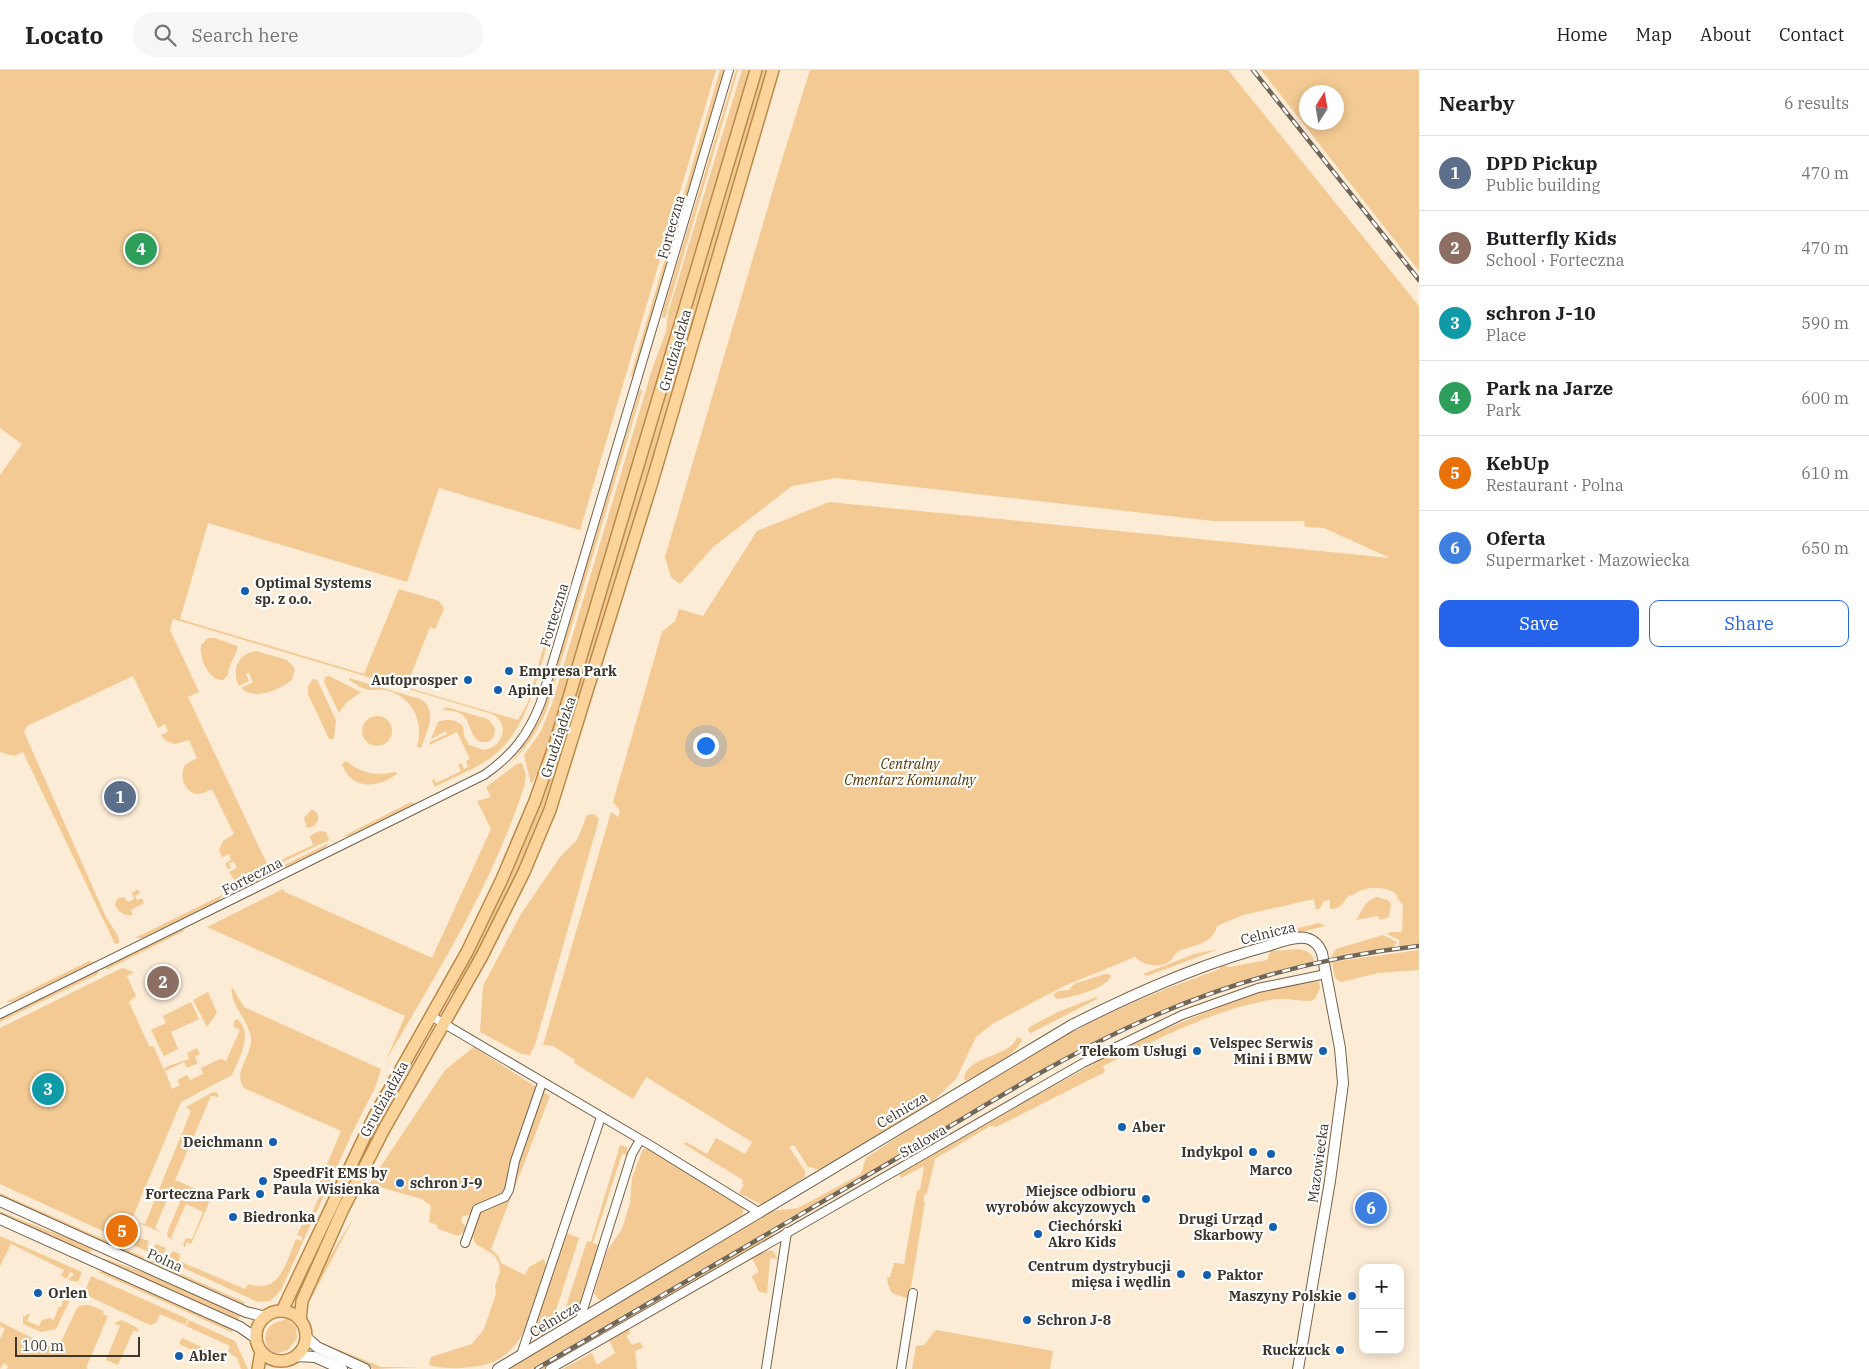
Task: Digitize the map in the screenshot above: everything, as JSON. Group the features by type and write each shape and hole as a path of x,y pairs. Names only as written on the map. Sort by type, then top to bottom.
{"main road":[{"name":"Grudziądzka","path":"282,1311 373,1119 466,952 502,879 544,776 756,70"},
{"name":"Grudziądzka","path":"300,1320 302,1301 343,1209 383,1131 512,897 550,810 652,482 773,70"},
{"path":"258,1369 261,1352 256,1338 257,1330 266,1317 282,1311 300,1320 306,1337 305,1344 296,1356 278,1365 261,1352"}],"street":[{"name":"Forteczna","path":"0,1014 468,783 495,767 519,744 532,724 541,702 730,70"},
{"name":"Celnicza","path":"492,1369 501,1367 1072,1025 1147,989 1222,960 1299,938 1308,938 1316,943 1324,961"},
{"name":"Mazowiecka","path":"1298,1369 1330,1181 1343,1083 1340,1048 1324,961"},
{"name":"Stalowa","path":"550,1369 786,1232 1084,1063 1182,1015 1258,988 1326,974"},
{"path":"431,1016 760,1213"},
{"path":"465,1243 477,1209 504,1197 509,1190 515,1161 542,1083"},
{"path":"521,1355 601,1117"},
{"path":"580,1319 632,1154 640,1140"},
{"name":"Polna","path":"0,1202 246,1312 266,1317"},
{"path":"0,1219 240,1326 256,1338"},
{"path":"766,1369 786,1232"},
{"path":"900,1369 913,1293"},
{"path":"306,1337 317,1347 365,1369"},
{"path":"296,1356 315,1357 342,1369"}],"green space":[{"path":"0,70 716,70 580,530 439,488 407,582 208,523 180,619 364,674 399,589 439,601 444,609 435,629 430,627 406,687 518,720 528,702 546,638 541,636 544,633 548,634 550,636 535,687 521,721 512,736 500,750 486,761 435,787 432,781 434,778 436,783 461,771 458,765 461,763 464,769 468,767 466,761 470,759 457,732 429,745 430,742 447,734 446,731 431,739 438,722 448,720 457,722 463,726 464,736 469,745 484,750 491,748 500,740 503,729 498,718 492,714 173,619 170,630 199,692 188,697 268,866 313,845 310,836 319,831 326,832 329,840 237,884 229,872 237,868 234,862 229,863 231,868 228,869 225,864 231,860 229,854 222,857 219,850 223,841 234,834 212,789 203,793 193,793 186,787 184,782 183,769 185,765 197,758 189,740 175,744 166,741 161,735 168,732 165,724 158,728 133,676 27,726 24,732 106,917 118,936 119,943 115,944 23,752 14,756 0,752 0,475 22,444 0,428"},
{"path":"720,70 725,70 634,378 631,375"},
{"path":"736,70 738,70 665,318 662,318 663,311"},
{"path":"742,70 751,70 601,577 541,768 531,784 524,755 541,731 552,704 651,373 666,331 668,313"},
{"path":"761,70 768,70 564,754 528,850 462,981 455,992 452,993 511,876 557,756"},
{"name":"Centralny Cmentarz Komunalny","path":"810,70 1228,70 1419,306 1419,945 1399,947 1399,940 1387,934 1390,932 1402,932 1403,906 1394,892 1372,888 1361,890 1351,896 1349,895 1341,905 1334,909 1330,909 1330,900 1324,901 1320,908 1316,910 1314,899 1243,915 1217,926 1215,932 1207,940 1179,951 1171,960 1163,965 1143,963 1135,957 1064,986 992,1024 976,1037 956,1079 933,1101 821,1170 808,1167 794,1145 789,1147 805,1171 805,1177 767,1203 760,1204 739,1193 744,1185 742,1184 743,1180 684,1144 686,1142 707,1154 716,1138 745,1154 752,1142 646,1077 633,1099 574,1063 575,1060 553,1046 543,1045 611,812 618,817 620,811 613,802 662,632 675,621 679,609 703,616 757,531 829,502 1390,558 1324,528 1305,527 1304,521 1213,521 836,478 792,486 713,547 680,584 671,577 665,557"},
{"path":"1261,70 1419,70 1419,271 1308,130 1344,130 1344,85 1299,85 1299,118"},
{"path":"640,389 642,391 546,712 535,733 510,764 541,717"},
{"path":"208,638 215,638 237,646 228,675 223,680 213,677 203,662 201,645"},
{"path":"256,651 287,660 295,669 292,680 267,693 253,694 241,688 253,682 249,673 246,674 249,681 239,686 236,674 238,664 245,655"},
{"path":"329,676 361,692 346,703 339,713 324,682 325,677"},
{"path":"349,678 420,699 426,703 429,709 430,721 421,748 417,747 419,738 418,721 411,706 405,699 387,690 365,689 349,680"},
{"path":"313,679 317,680 336,720 334,739 329,739 308,694 308,686"},
{"path":"446,707 488,719 495,728 494,737 488,742 480,742 472,732 465,717 454,711 443,710"},
{"path":"377,716 388,720 392,731 388,742 377,746 366,742 362,731 366,720"},
{"path":"346,761 358,769 370,773 396,772 397,774 389,779 373,784 359,783 346,773 342,764"},
{"path":"522,763 526,775 524,787 496,859 462,927 386,1060 405,1016 207,927 283,889 285,892 432,958 491,829 477,801 491,797 486,787 517,764"},
{"path":"411,802 415,804 350,836 342,837"},
{"path":"312,809 318,814 318,820 314,826 307,828 304,818"},
{"path":"594,814 599,819 535,1045 530,1055 521,1054 480,1032 483,986 521,914 560,857 577,840 587,815"},
{"path":"329,843 324,849 246,887 239,887"},
{"path":"138,889 140,893 135,896 137,900 142,898 144,903 131,910 133,915 124,914 119,911 115,904 118,898 124,897 128,902 134,899 132,893"},
{"path":"222,895 218,902 143,938 135,938"},
{"path":"1377,897 1388,900 1391,904 1389,917 1380,920 1378,916 1356,920 1367,903"},
{"path":"1319,923 1325,926 1278,938 1277,936 1278,933"},
{"path":"183,929 184,931 106,970 105,967"},
{"path":"1383,935 1397,942 1393,948 1331,957 1336,949"},
{"path":"1219,949 1147,976 1143,974 1194,954"},
{"path":"1275,949 1275,951 1303,950 1308,952 1315,961 1254,977 1206,993 1089,1045 531,1369 507,1369 773,1211 798,1208 861,1174 866,1158 971,1090 1043,1048 1118,1010 1220,969 1222,964 1229,967 1267,960 1271,950"},
{"path":"1419,950 1419,970 1378,973 1341,982 1335,978 1332,962"},
{"path":"89,961 94,963 13,1002 6,1002"},
{"path":"122,968 134,972 127,976 136,996 129,1002 149,1046 154,1047 164,1070 166,1067 189,1059 187,1053 197,1048 200,1054 195,1057 198,1063 187,1068 184,1062 165,1071 172,1089 180,1085 177,1080 187,1075 190,1080 203,1074 201,1068 220,1059 226,1061 240,1030 234,1027 234,1021 237,1019 242,1025 245,1039 232,1075 181,1102 124,1238 133,1242 140,1238 149,1241 147,1247 153,1249 156,1244 166,1248 164,1254 169,1256 173,1251 180,1254 179,1261 245,1289 248,1284 268,1285 281,1274 296,1239 301,1241 302,1237 297,1235 302,1225 307,1224 320,1195 317,1188 341,1131 244,1088 240,1076 249,1052 251,1039 250,1032 236,1007 232,987 244,1007 381,1069 375,1088 355,1127 281,1290 270,1301 258,1302 0,1184 0,1028"},
{"path":"98,970 98,974 0,1022 0,1019"},
{"path":"1105,974 1111,976 1108,981 1095,989 1057,999 1053,995 1058,991 1069,990 1074,984"},
{"path":"1319,981 1320,988 1315,999 1311,1001 1274,999 1225,1011 1183,1027 1103,1066 1105,1072 996,1127 990,1126 935,1159 923,1202 925,1202 909,1299 892,1293 887,1277 890,1277 894,1263 904,1264 917,1190 920,1190 924,1166 901,1178 898,1173 1131,1043 1253,993"},
{"path":"208,992 217,1013 207,1027 193,1000"},
{"path":"1096,997 1097,999 1031,1033 1028,1031 1029,1027 1058,1012"},
{"path":"191,1002 199,1019 171,1032 178,1049 164,1056 151,1030 166,1023 163,1016"},
{"path":"1017,1037 1022,1039 1020,1045 1007,1057 966,1081 964,1079 972,1065 1007,1049"},
{"path":"474,1047 550,1096 491,1249 499,1257 501,1263 525,1275 529,1267 544,1259 546,1267 530,1317 524,1332 515,1345 504,1355 490,1363 465,1368 444,1368 429,1365 431,1357 472,1344 484,1329 496,1294 495,1286 500,1272 499,1263 494,1255 476,1244 472,1237 481,1211 462,1217 461,1222 466,1230 458,1236 438,1229 437,1225 429,1222 431,1206 422,1199 369,1184 445,1070"},
{"path":"385,1089 342,1171 288,1290 286,1289 340,1171 380,1090"},
{"path":"213,1092 218,1093 218,1097 211,1096 175,1180 212,1196 191,1244 187,1242 185,1248 183,1245 186,1238 192,1239 203,1212 186,1204 171,1238 175,1242 168,1237 167,1233 180,1202 168,1197 155,1228 160,1232 139,1223 145,1224 191,1111 186,1107"},
{"path":"388,1102 391,1103 353,1175 300,1295 296,1294 369,1138"},
{"path":"620,1145 627,1147 627,1155 622,1154 593,1243 599,1245 577,1314 566,1321 563,1316 587,1241 591,1242"},
{"path":"643,1149 650,1149 744,1207 742,1217 604,1300 599,1300 594,1293 607,1251 622,1229 630,1203 632,1178"},
{"path":"0,1193 244,1302 245,1305 0,1196"},
{"path":"0,1211 91,1247 92,1251 88,1253 0,1214"},
{"path":"354,1217 311,1299 308,1299 319,1274"},
{"path":"566,1233 579,1238 550,1329 543,1338 537,1339 533,1335"},
{"path":"771,1234 773,1237 657,1303 547,1369 538,1369"},
{"path":"0,1236 82,1272 78,1282 68,1280 74,1274 70,1272 67,1279 61,1276 64,1270 11,1244 0,1266"},
{"path":"762,1250 773,1251 778,1259 770,1258 767,1293 759,1292 752,1276 759,1272 751,1256"},
{"path":"101,1259 106,1259 164,1280 240,1315 238,1320"},
{"path":"98,1272 106,1272 234,1330 231,1332"},
{"path":"91,1276 188,1319 185,1325 160,1314 156,1323 150,1325 90,1297 86,1289"},
{"path":"65,1294 69,1294 71,1298 56,1329 41,1332 23,1324 23,1317 28,1314 30,1314 27,1321 39,1326 42,1320 51,1318 53,1321 59,1307 61,1307"},
{"path":"82,1305 89,1305 104,1311 103,1314 108,1316 86,1368 88,1369 7,1369 8,1366 4,1363 0,1369 0,1339 5,1329 0,1326 0,1322 57,1350 77,1308"},
{"path":"287,1318 296,1327 297,1338 288,1350 275,1354 268,1348 265,1335 269,1327"},
{"path":"121,1320 136,1327 139,1332 133,1331 118,1365 106,1360 120,1326 114,1323"},
{"path":"189,1320 235,1341 248,1369 241,1369 237,1358 228,1352 230,1346 186,1326"},
{"path":"626,1326 631,1333 626,1336 632,1345 640,1342 643,1348 635,1351 637,1369 562,1369 592,1353 597,1365 615,1353 609,1339"},
{"path":"936,1330 1053,1351 1050,1369 912,1369 916,1346 924,1345"},
{"path":"182,1338 219,1355 216,1361 179,1344"},
{"path":"330,1346 381,1367 418,1367 374,1369 327,1348"}],"railway":[{"path":"1253,70 1419,280"},
{"path":"536,1369 1019,1085 1121,1031 1188,1002 1252,980 1351,956 1419,946"}],"place":[{"name":"Park na Jarze","path":"141,249"},
{"name":"Optimal Systems sp. z o.o.","path":"245,591"},
{"name":"Empresa Park","path":"509,671"},
{"name":"Autoprosper","path":"468,680"},
{"name":"Apinel","path":"498,690"},
{"name":"DPD Pickup","path":"120,797"},
{"name":"Butterfly Kids","path":"163,982"},
{"name":"Telekom Usługi","path":"1197,1051"},
{"name":"Velspec Serwis Mini i BMW","path":"1323,1051"},
{"name":"schron J-10","path":"48,1089"},
{"name":"Aber","path":"1122,1127"},
{"name":"Deichmann","path":"273,1142"},
{"name":"Indykpol","path":"1253,1152"},
{"name":"Marco","path":"1271,1154"},
{"name":"SpeedFit EMS by Paula Wisienka","path":"263,1181"},
{"name":"schron J-9","path":"400,1183"},
{"name":"Forteczna Park","path":"260,1194"},
{"name":"Miejsce odbioru wyrobów akcyzowych","path":"1146,1199"},
{"name":"Oferta","path":"1371,1208"},
{"name":"Biedronka","path":"233,1217"},
{"name":"Drugi Urząd Skarbowy","path":"1273,1227"},
{"name":"KebUp","path":"122,1231"},
{"name":"Ciechórski Akro Kids","path":"1038,1234"},
{"name":"Centrum dystrybucji mięsa i wędlin","path":"1181,1274"},
{"name":"Paktor","path":"1207,1275"},
{"name":"Orlen","path":"38,1293"},
{"name":"Maszyny Polskie","path":"1352,1296"},
{"name":"Schron J-8","path":"1027,1320"},
{"name":"Ruckzuck","path":"1340,1350"},
{"name":"Abler","path":"179,1356"}]}
